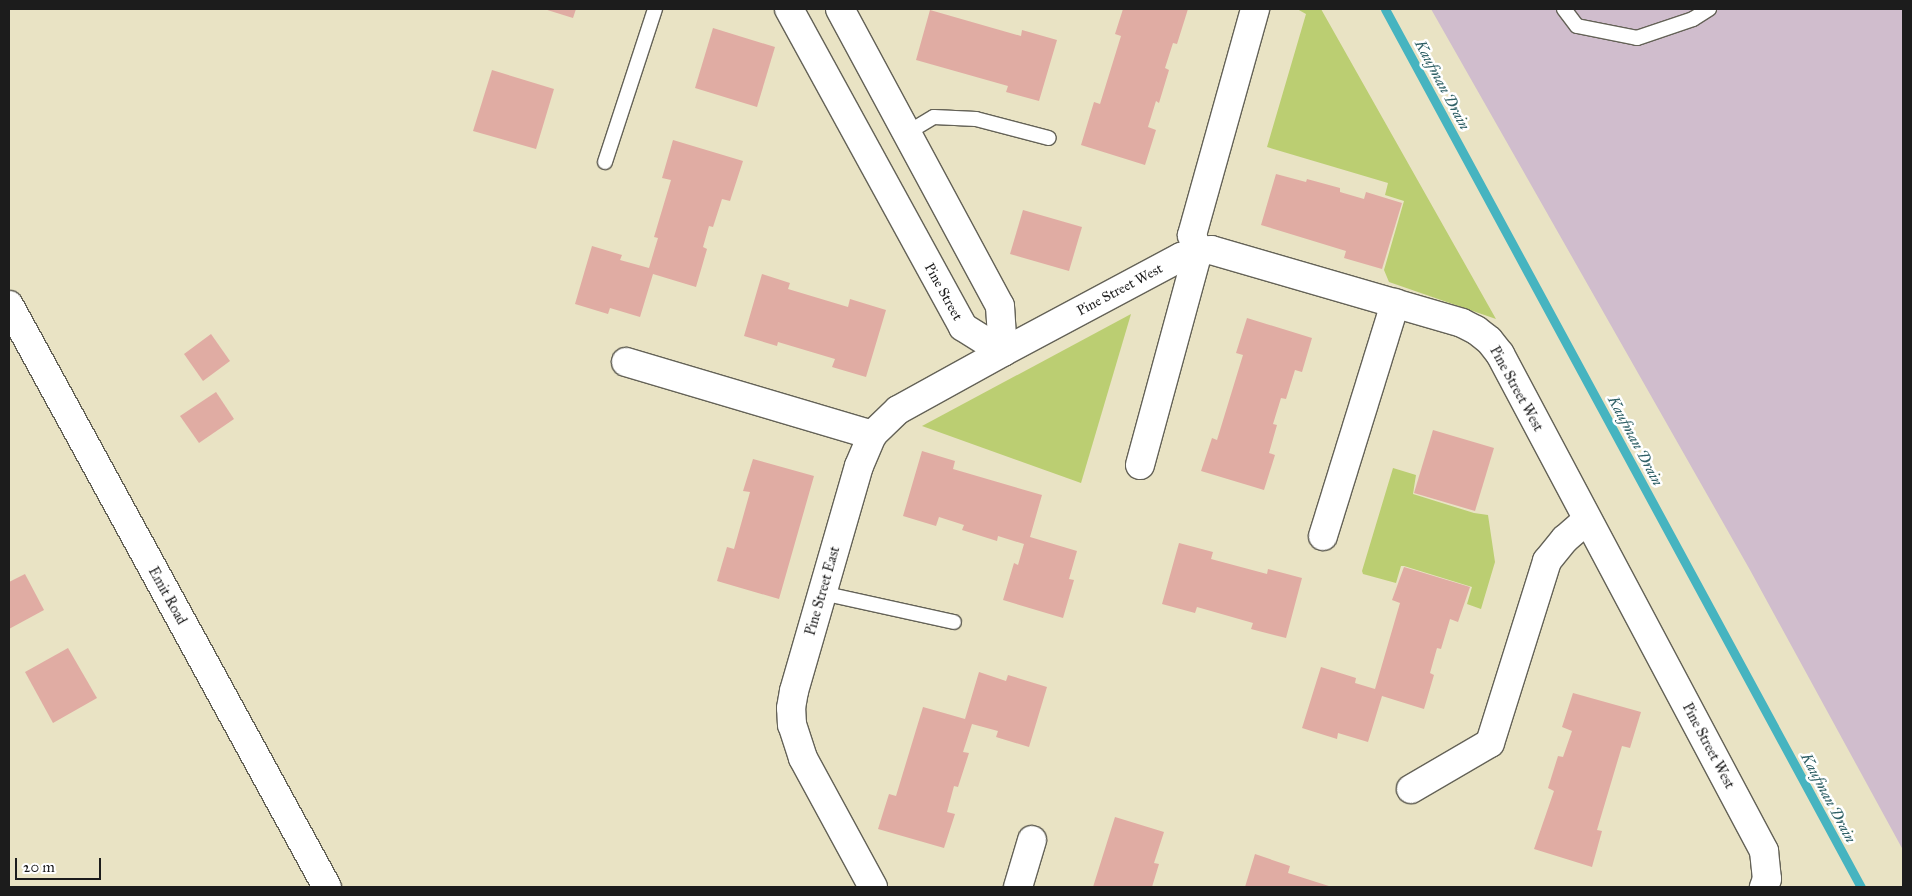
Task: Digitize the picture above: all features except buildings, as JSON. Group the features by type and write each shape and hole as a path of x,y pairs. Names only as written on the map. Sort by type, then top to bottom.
{"street":[{"name":"Pine Street","path":"789,9 962,327 1003,352"},
{"path":"840,9 1000,306 1003,352"},
{"path":"1140,465 1198,251 1192,235 1255,9"},
{"path":"888,189 927,170"},
{"name":"Pine Street West","path":"1003,352 1181,257 1198,251 1225,253 1462,323 1476,330 1489,340 1500,354 1586,521 1764,851 1765,883"},
{"path":"1322,536 1395,303"},
{"name":"Emit Road","path":"9,305 327,887"},
{"name":"Pine Street East","path":"873,887 804,758 792,725 794,691 859,466 872,435 898,410 1003,352"},
{"path":"626,362 872,435"},
{"path":"1411,788 1490,743 1547,561 1565,539 1586,521"},
{"path":"1018,887 1032,840"}],"lane":[{"path":"605,162 655,9"},
{"path":"1564,9 1577,26 1637,38 1693,19 1709,9"},
{"path":"907,134 934,117 976,119 1049,138"},
{"path":"822,593 954,622"}],"shaded area":[{"path":"1431,9 1903,9 1903,850 1750,570"}],"green space":[{"path":"1297,9 1321,9 1496,319 1389,282 1384,270 1404,201 1385,195 1388,183 1267,147 1306,14"},
{"path":"1131,314 1081,483 922,426"},
{"path":"1393,468 1416,475 1413,494 1474,513 1488,515 1495,562 1481,609 1467,604 1472,587 1404,566 1401,566 1396,583 1363,574 1362,571"}],"waterway":[{"name":"Kaufman Drain","path":"1385,9 1861,887"}]}
